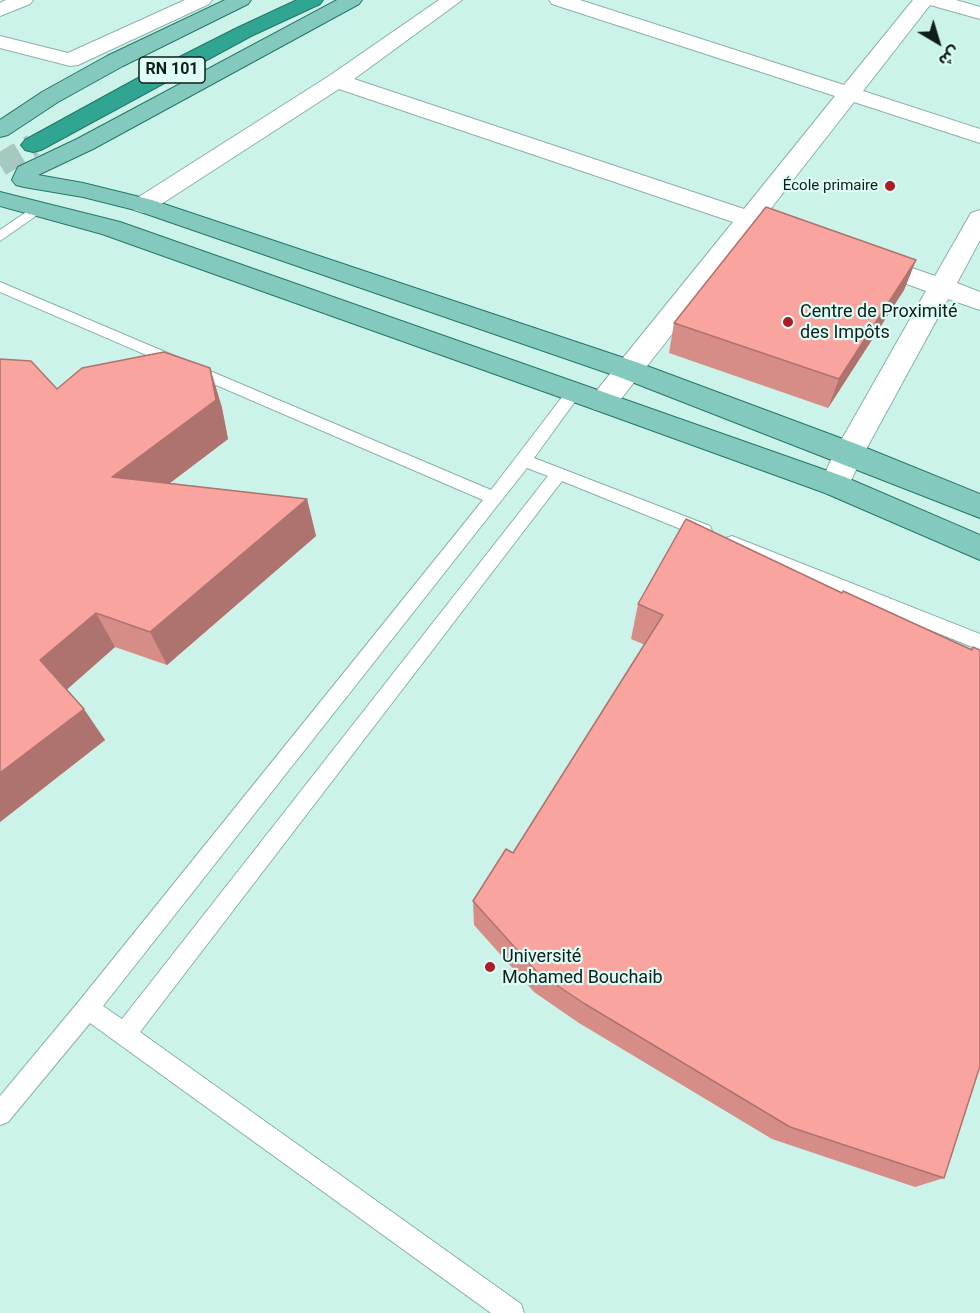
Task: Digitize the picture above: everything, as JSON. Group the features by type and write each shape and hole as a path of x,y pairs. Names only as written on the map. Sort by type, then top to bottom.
{"highway":[{"name":"RN 101","path":"13,140 161,54 276,0"},
{"name":"RN 101","path":"13,140 169,71 313,0"}],"main road":[{"path":"25,176 25,164 19,158 13,140 50,97 115,61 241,0"},
{"path":"1,200 11,194 25,176 352,0"},
{"path":"25,176 143,205 629,370 849,453 980,506"},
{"path":"1,200 111,228 603,402 835,485 980,548"}],"street":[{"path":"0,10 23,0"},
{"path":"0,42 70,60 202,0"},
{"path":"143,205 337,81 452,0"},
{"path":"559,0 980,136"},
{"path":"603,402 924,0"},
{"path":"934,0 980,13"},
{"path":"337,81 750,217 817,242"},
{"path":"835,485 849,453 940,286 980,218"},
{"path":"851,254 980,301"}],"lane":[{"path":"0,237 38,208"},
{"path":"0,287 494,498"},
{"path":"0,1114 88,1008 494,498 574,392"},
{"path":"524,460 980,642"},
{"path":"124,1034 559,473"},
{"path":"88,1008 512,1313"}],"building":[{"name":"Centre de Proximité des Impôts","path":"766,207 916,260 839,379 674,323"},
{"path":"164,352 210,368 216,400 112,477 307,499 150,632 96,613 40,660 84,709 0,773 0,359 31,361 57,389 82,368"},
{"path":"686,519 842,593 843,591 972,650 973,647 980,650 980,1066 944,1178 790,1127 585,1004 537,972 473,901 506,849 513,853 663,615 638,604"}],"tunnel":[{"path":"0,165 33,145"}],"place":[{"name":"École primaire","path":"890,186"},
{"name":"Centre de Proximité des Impôts","path":"788,322"},
{"name":"Université Mohamed Bouchaib","path":"490,967"}]}
